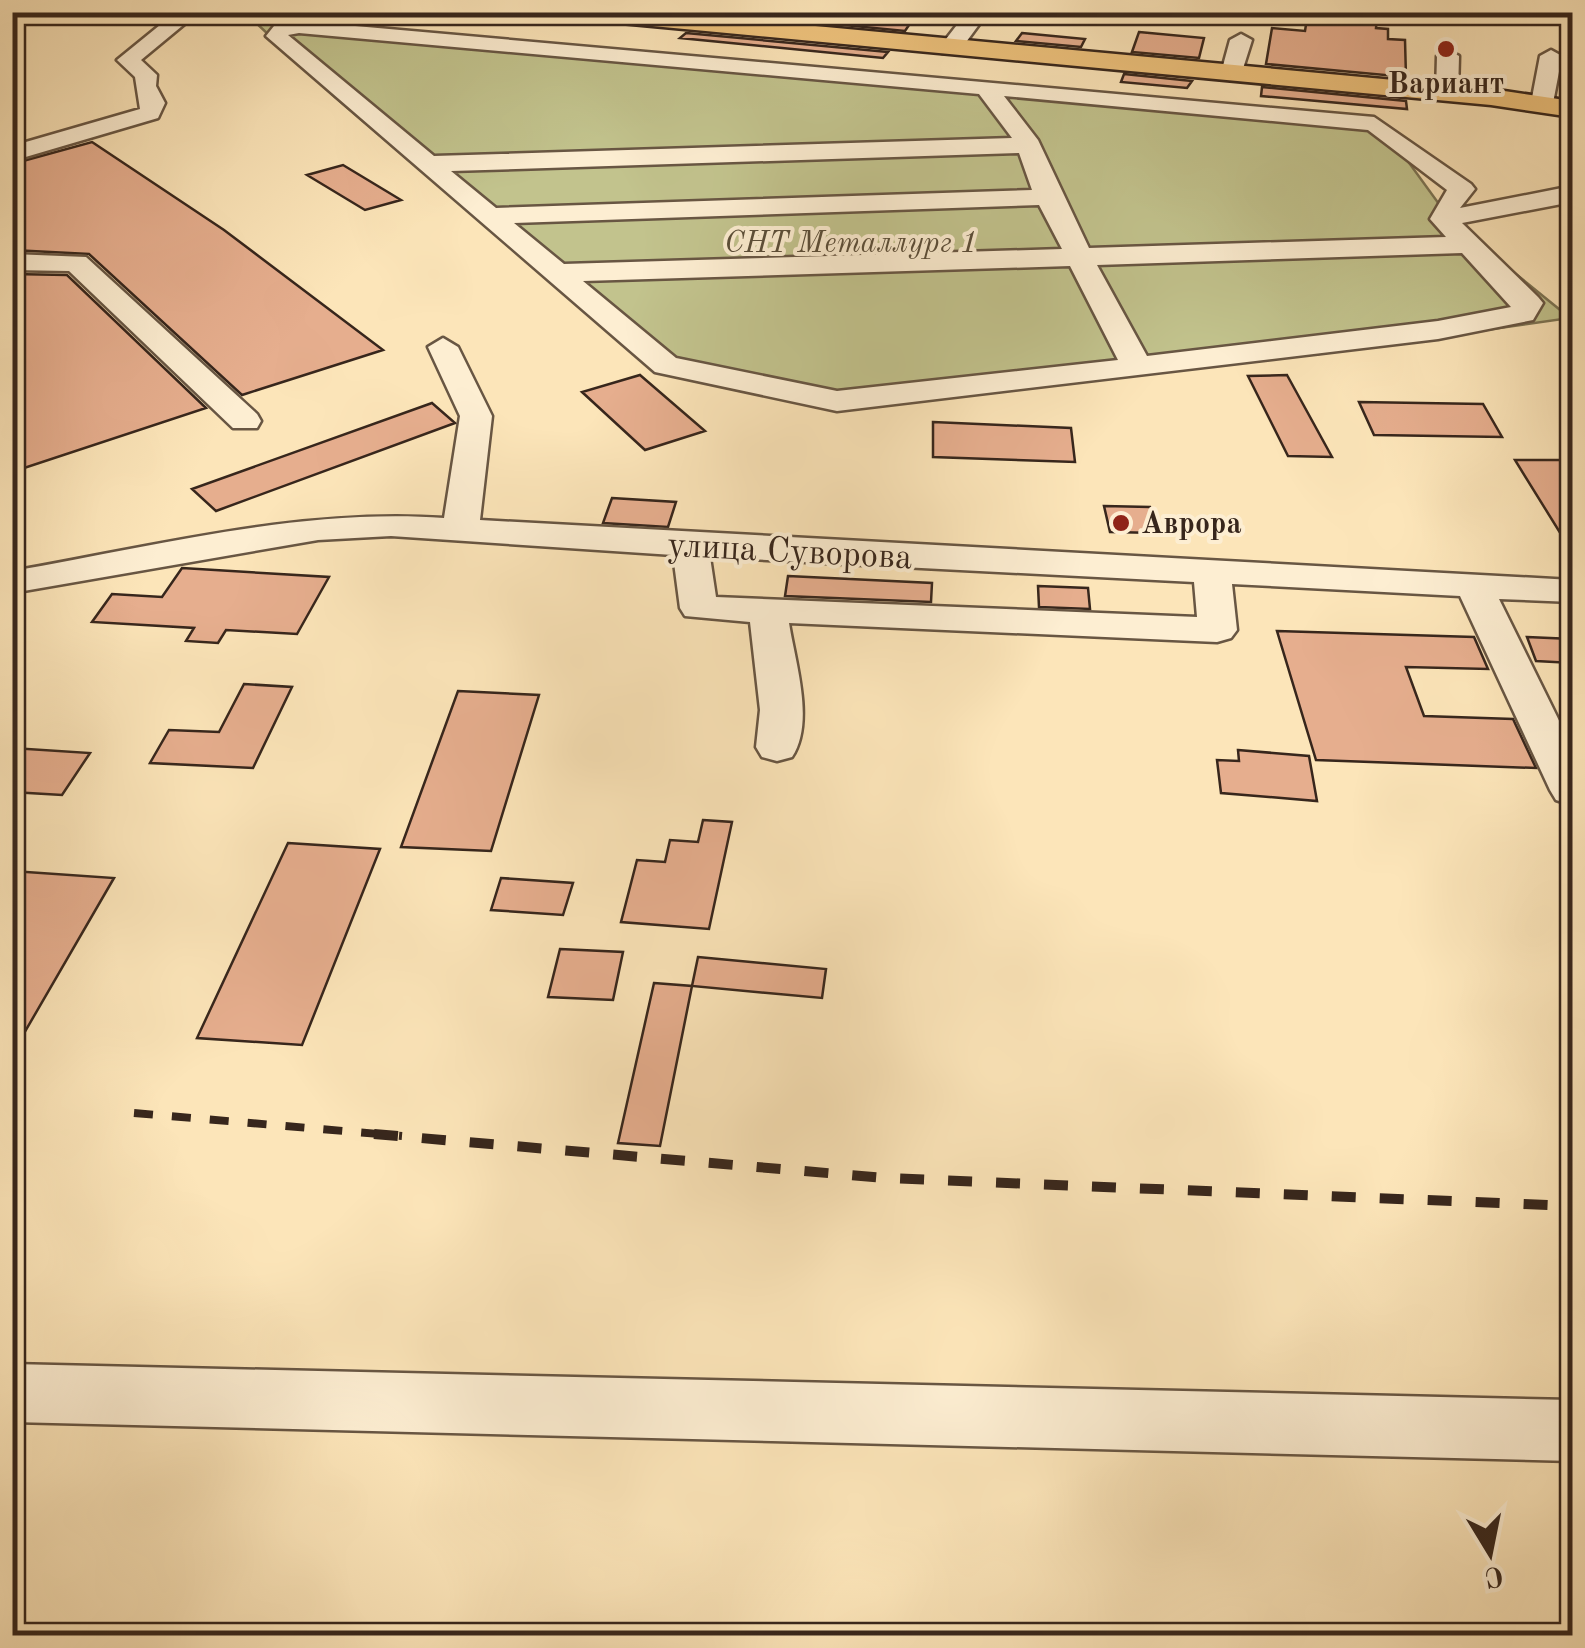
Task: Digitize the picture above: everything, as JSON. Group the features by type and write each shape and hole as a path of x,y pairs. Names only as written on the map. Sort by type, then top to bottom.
{"main road":[{"path":"578,12 1447,92 1542,102 1572,110"}],"street":[{"path":"12,154 150,112 154,103 145,86 146,75 128,60 189,12"},
{"path":"950,48 976,15"},
{"path":"299,28 1374,124 1462,189 1448,204 1443,219 1528,303 1524,314 1438,330 837,401 666,365 276,36 281,30 299,28"},
{"path":"1232,73 1240,40"},
{"path":"1447,92 1448,56"},
{"path":"1542,102 1551,56"},
{"path":"986,88 1028,145 1048,197 1136,367"},
{"path":"424,164 1028,145"},
{"path":"1443,219 1572,194"},
{"path":"486,216 1048,197"},
{"path":"556,273 1469,245"},
{"path":"12,262 76,264 245,422"},
{"path":"443,347 476,416 461,526"},
{"name":"улица Суворова","path":"12,582 318,529 461,526 690,545 1572,591"},
{"path":"690,545 699,608 1218,630 1212,572"},
{"path":"1008,562 1009,605"},
{"path":"1474,586 1572,790"},
{"path":"768,611 781,710 778,747"},
{"path":"12,1392 1572,1431"}],"green space":[{"name":"СНТ Металлург 1","path":"254,21 1383,127 1452,222 1570,318 1319,354 1059,377 849,408 675,374 642,360 335,97"}],"building":[{"path":"710,12 775,12 909,25 905,31"},
{"path":"1308,12 1377,18 1376,28 1388,29 1388,39 1405,40 1406,77 1266,64 1272,28 1305,31"},
{"path":"1139,32 1204,38 1199,58 1132,52"},
{"path":"686,33 888,52 883,58 680,38"},
{"path":"1022,33 1085,39 1081,47 1016,41"},
{"path":"1124,74 1192,81 1187,88 1121,82"},
{"path":"1262,87 1406,101 1407,109 1261,96"},
{"path":"92,142 224,230 383,350 242,395 89,254 12,250 12,164"},
{"path":"343,165 401,200 365,210 307,175"},
{"path":"12,274 67,275 206,408 12,472"},
{"path":"640,375 705,431 645,450 582,392"},
{"path":"1287,375 1332,457 1288,456 1248,376"},
{"path":"1359,402 1483,404 1502,437 1374,435"},
{"path":"432,403 455,423 216,511 192,489"},
{"path":"933,422 1071,428 1075,462 933,457"},
{"path":"1515,460 1572,460 1572,552"},
{"path":"612,498 676,502 668,527 603,523"},
{"path":"1104,506 1150,507 1158,533 1110,532"},
{"path":"182,568 329,577 297,634 226,630 218,643 186,641 194,628 92,622 112,594 162,597"},
{"path":"788,576 932,583 931,602 785,596"},
{"path":"1038,586 1088,588 1090,609 1039,607"},
{"path":"1277,631 1474,637 1488,669 1406,667 1424,716 1513,719 1536,768 1316,760"},
{"path":"1527,637 1572,639 1572,663 1536,661"},
{"path":"244,684 292,687 253,768 150,763 169,730 219,732"},
{"path":"458,691 539,695 491,851 401,847"},
{"path":"12,748 90,753 62,795 12,792"},
{"path":"1238,750 1309,756 1317,801 1221,793 1217,760 1239,761"},
{"path":"703,820 732,822 709,929 621,922 637,860 665,862 670,840 698,842"},
{"path":"288,843 380,849 302,1045 197,1038"},
{"path":"12,871 114,878 12,1054"},
{"path":"501,878 573,883 563,915 491,910"},
{"path":"560,949 623,952 613,1000 548,997"},
{"path":"698,957 826,969 822,998 692,986"},
{"path":"654,983 692,986 660,1146 618,1143"}],"railway":[{"path":"134,1113 402,1136"},
{"path":"374,1134 885,1178 1572,1206"}],"place":[{"name":"Вариант","path":"1446,49"},
{"name":"Аврора","path":"1121,523"}]}
